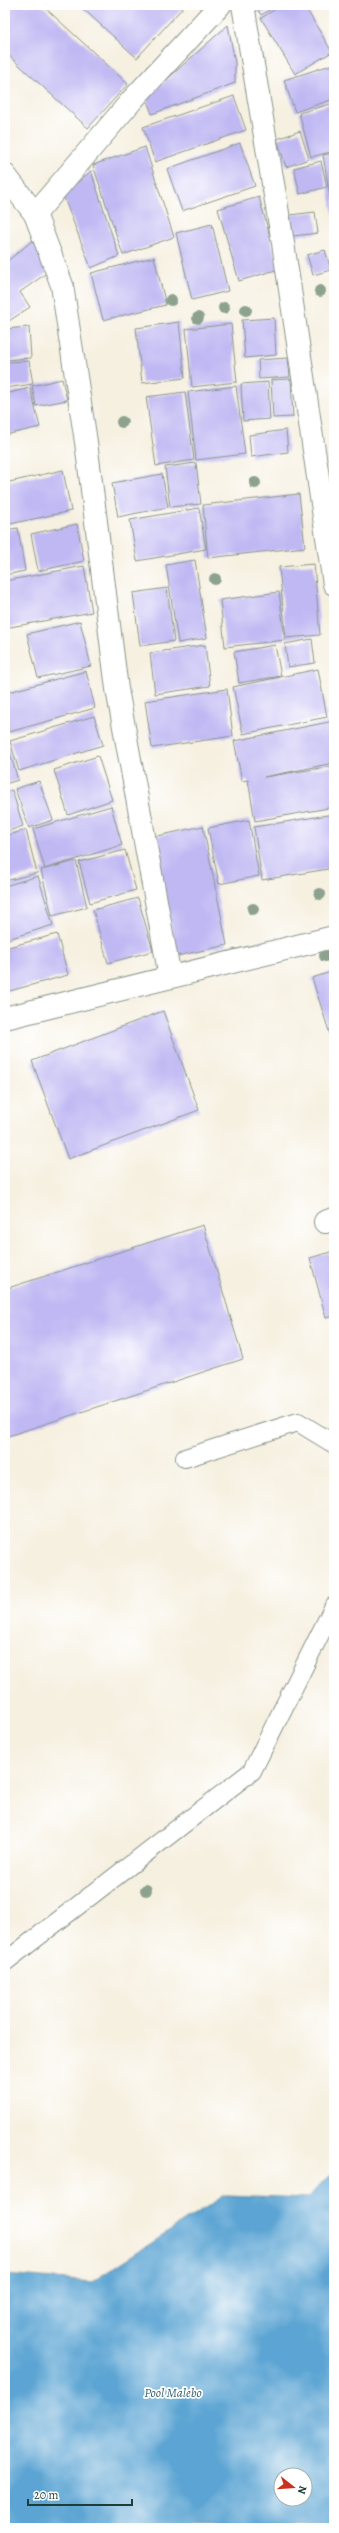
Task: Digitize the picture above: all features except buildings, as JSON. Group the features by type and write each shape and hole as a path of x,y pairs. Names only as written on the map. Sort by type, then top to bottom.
{"street":[{"path":"35,214 133,99 220,5"},
{"path":"243,5 286,259 334,584"},
{"path":"5,176 35,214 62,285 86,442 117,689 170,977"},
{"path":"5,1018 334,937"}],"lane":[{"path":"184,1458 298,1422 334,1444"},
{"path":"5,1962 252,1771 334,1606"}],"water":[{"name":"Pool Malebo","path":"334,2170 334,2528 5,2528 5,2275 92,2282 225,2195 309,2198"}]}
